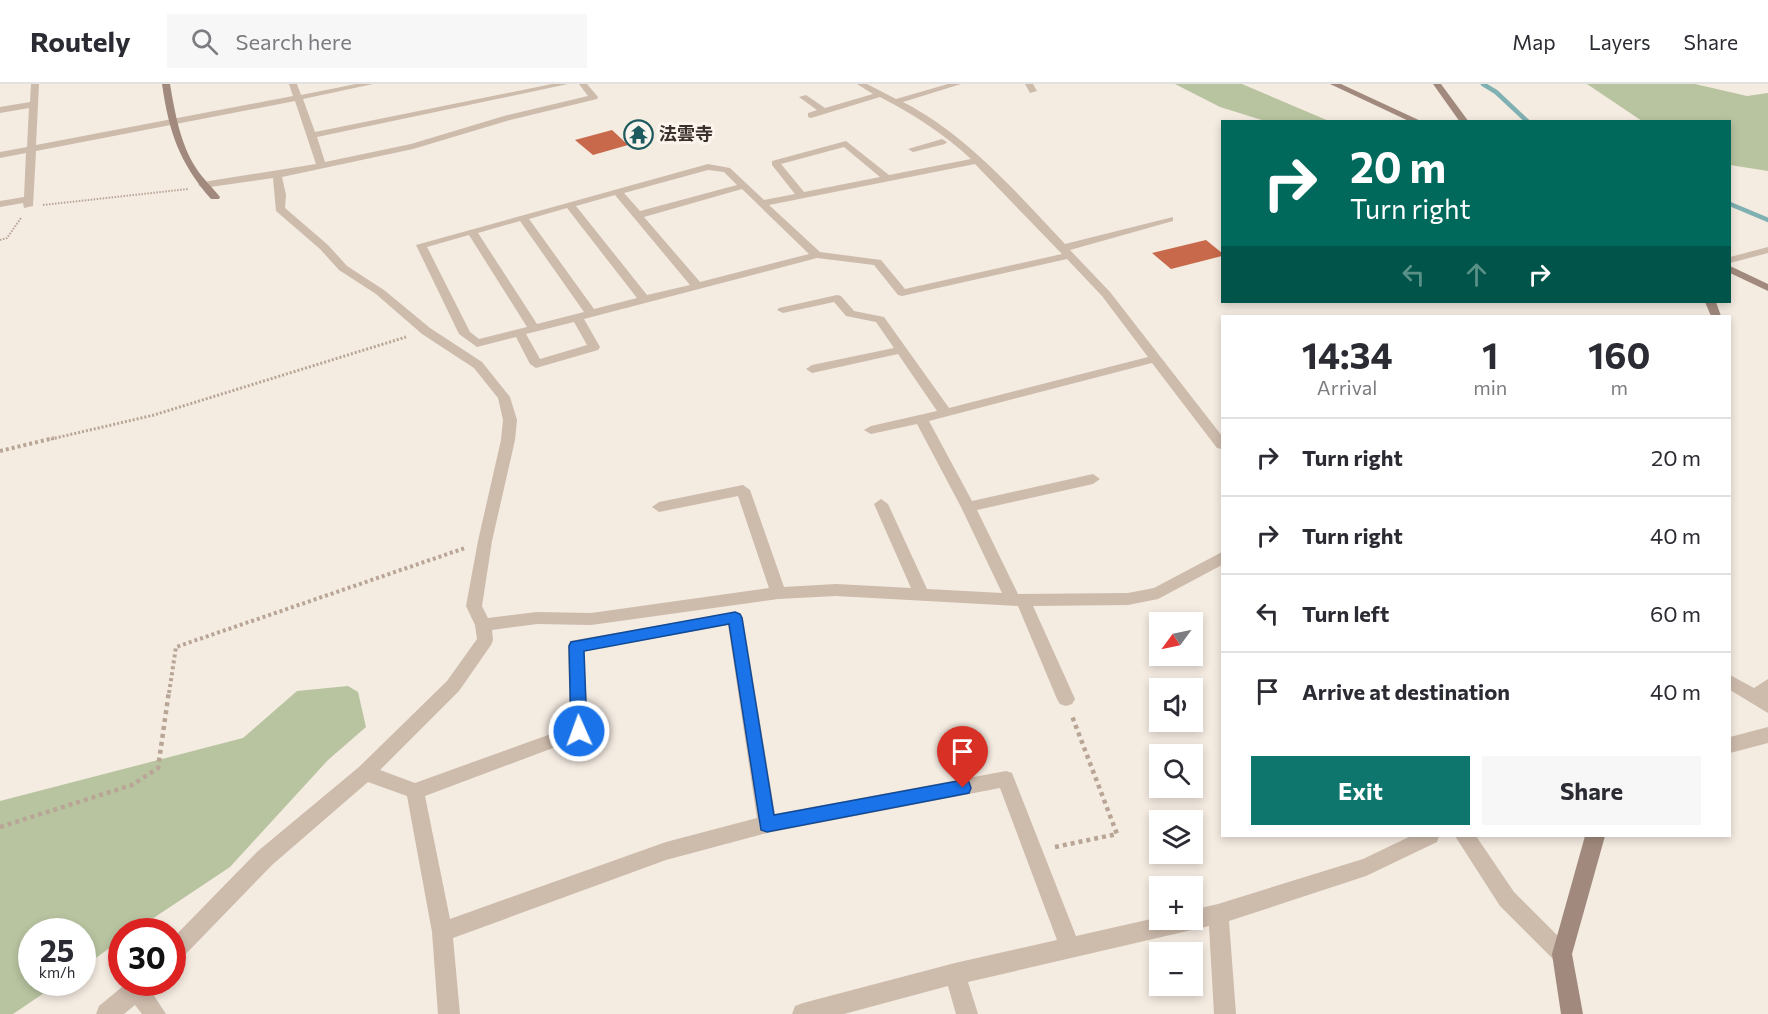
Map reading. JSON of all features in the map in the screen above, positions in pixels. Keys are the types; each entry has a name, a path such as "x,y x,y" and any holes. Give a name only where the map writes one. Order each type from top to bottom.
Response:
{"street":[{"path":"0,204 28,202 36,84"},
{"path":"166,84 172,121 181,153 203,185 215,196"},
{"path":"293,84 321,166"},
{"path":"0,155 369,84"},
{"path":"312,135 564,84"},
{"path":"203,185 276,176 414,146 497,120 594,97 583,84"},
{"path":"861,84 921,115 958,142 973,162"},
{"path":"894,102 957,84"},
{"path":"1334,84 1415,120"},
{"path":"1437,84 1464,120"},
{"path":"811,114 881,94"},
{"path":"803,97 824,111"},
{"path":"0,110 35,104"},
{"path":"925,129 973,162 1011,193 1067,251 1106,294 1221,444"},
{"path":"913,149 942,142"},
{"path":"802,196 775,163 846,144 888,179"},
{"path":"762,203 973,162"},
{"path":"817,255 726,170 708,167 421,245 465,334 477,343 817,255 877,262 902,292 1067,251 1169,219"},
{"path":"186,940 265,858 365,773 453,686 485,640 483,625 474,606 485,540 508,440 510,420 504,397 478,365 426,331 380,292 344,268 324,247 280,209 281,195 276,176"},
{"path":"638,216 743,186"},
{"path":"617,191 698,286"},
{"path":"569,204 645,300"},
{"path":"522,217 591,314"},
{"path":"472,231 534,329"},
{"path":"1731,260 1768,250"},
{"path":"1731,270 1768,288"},
{"path":"783,310 837,298 850,314 880,319 945,412"},
{"path":"519,333 536,364 594,347 577,317"},
{"path":"812,369 901,350"},
{"path":"871,430 1157,358"},
{"path":"921,419 1018,600 1066,699"},
{"path":"968,507 1093,479"},
{"path":"659,507 743,490 778,593"},
{"path":"881,504 922,596"},
{"path":"483,625 537,618 591,619 778,593 836,590 1018,600 1128,599 1158,593 1221,559"},
{"path":"365,773 415,792 579,731 576,646 735,618 767,824"},
{"path":"1731,682 1764,697"},
{"path":"1731,745 1768,735"},
{"path":"442,932 666,851 767,824 1006,779 1070,948"},
{"path":"415,792 442,932 449,1014"},
{"path":"803,1014 833,1009 956,974 1218,914 1366,867 1429,837"},
{"path":"1466,837 1507,899 1562,954"},
{"path":"1572,1014 1562,954 1595,837"},
{"path":"1218,914 1225,1014"},
{"path":"956,974 967,1014"},
{"path":"106,1014 128,996"},
{"path":"146,996 155,1014"}],"path":[{"path":"0,240 7,238 15,229 28,202 183,190 203,185"},
{"path":"0,451 154,416 426,331"},
{"path":"0,827 132,785 158,768 176,647 485,540"},
{"path":"1034,852 1117,834 1066,699"}],"green space":[{"path":"1175,84 1242,84 1327,120 1262,120 1220,107"},
{"path":"1587,84 1695,84 1747,96 1768,93 1768,171 1731,165 1731,120 1641,120"},
{"path":"348,686 358,692 366,727 328,760 230,867 154,918 108,918 108,949 96,958 96,918 18,918 18,996 40,996 13,1014 0,1014 0,801 243,738 297,691"}],"building":[{"path":"612,130 628,145 593,155 575,140"},
{"path":"1206,240 1221,252 1221,256 1171,269 1152,253"}],"waterway":[{"path":"1483,84 1496,92 1526,120"},
{"path":"1731,204 1768,220"}],"place":[{"name":"法雲寺","path":"638,134"}],"route":[{"path":"579,731 576,646 735,618 767,824 963,788"}]}
